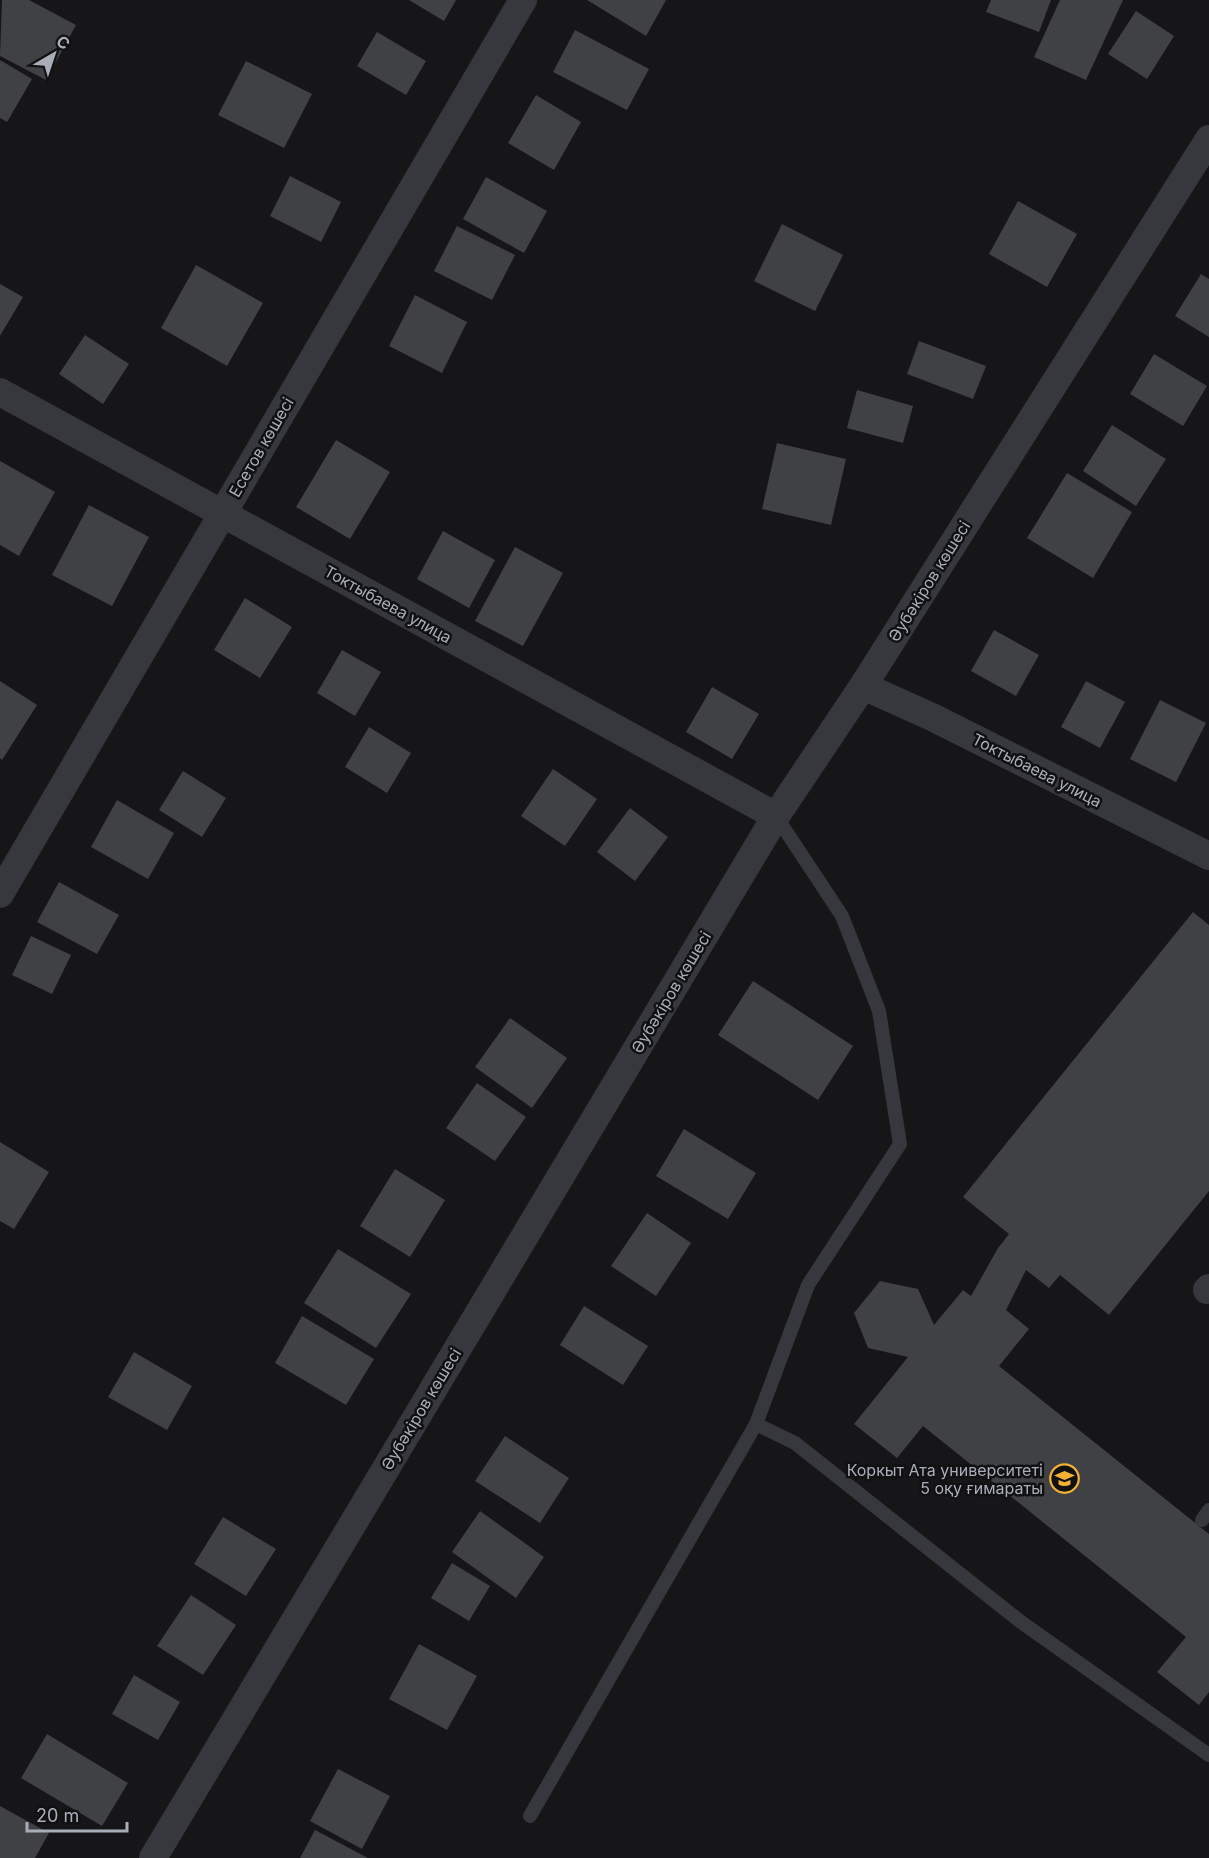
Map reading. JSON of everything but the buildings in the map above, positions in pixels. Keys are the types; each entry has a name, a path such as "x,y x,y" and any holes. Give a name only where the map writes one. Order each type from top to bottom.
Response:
{"street":[{"name":"Есетов көшесі","path":"0,894 523,0"},
{"name":"Әубәкіров көшесі","path":"153,1858 776,816 863,686 1209,139"},
{"name":"Токтыбаева улица","path":"0,392 776,816"},
{"name":"Токтыбаева улица","path":"863,686 932,717 1209,856"}],"lane":[{"path":"530,1816 756,1424 808,1285 900,1144 879,1011 842,916 776,816"},
{"path":"756,1424 795,1443 1021,1622 1209,1755"}],"place":[{"name":"Коркыт Ата университеті 5 оқу ғимараты","path":"1064,1479"}]}
